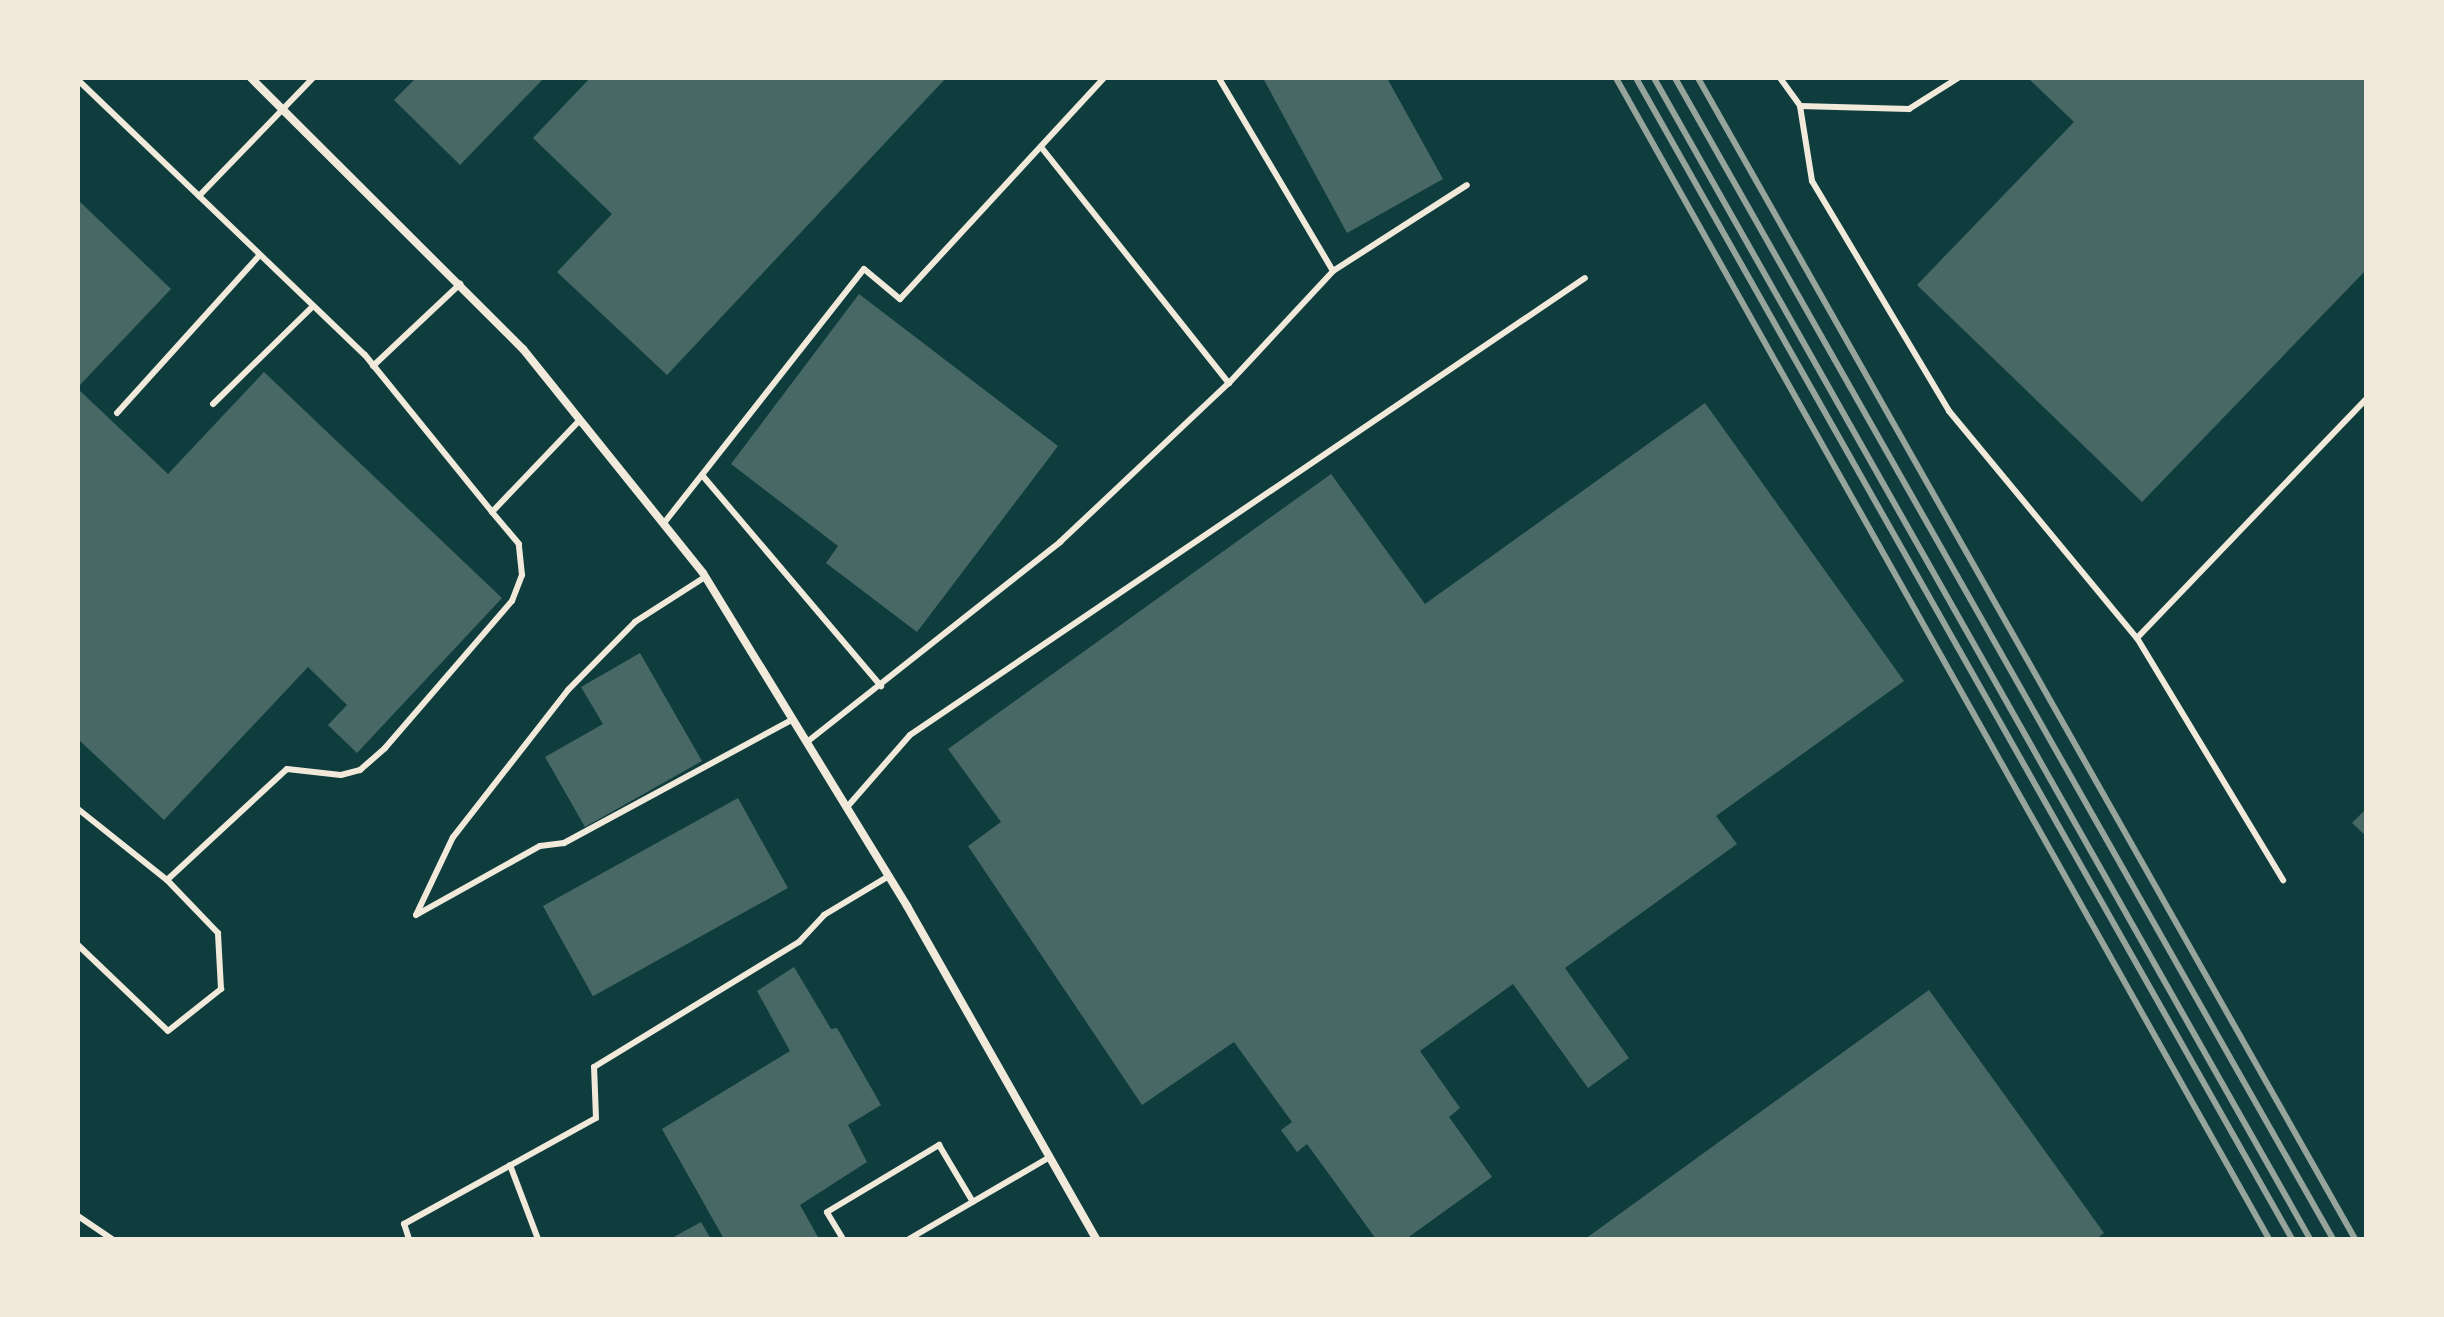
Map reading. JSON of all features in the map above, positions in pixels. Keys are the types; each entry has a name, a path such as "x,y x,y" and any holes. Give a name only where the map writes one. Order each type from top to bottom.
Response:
{"street":[{"path":"251,78 460,284 580,420 705,577 848,806 1096,1239"}],"lane":[{"path":"199,196 313,78"},
{"path":"664,523 864,269 900,299 1104,78"},
{"path":"1219,78 1333,271"},
{"path":"1780,78 1800,106 1812,181 1949,411 2137,638 2283,880"},
{"path":"1800,106 1909,109 1958,78"},
{"path":"78,80 373,366 519,544 522,575 512,601 385,748 360,770 341,775 287,769 167,880"},
{"path":"1041,147 1229,383"},
{"path":"807,742 1060,542 1229,383 1333,271 1467,185"},
{"path":"117,413 260,255"},
{"path":"848,806 910,735 1585,278"},
{"path":"373,366 460,284"},
{"path":"213,404 313,306"},
{"path":"2137,638 2366,399"},
{"path":"492,512 580,420"},
{"path":"702,475 881,686"},
{"path":"705,577 635,622 568,690 453,837 416,915 540,846 564,843 793,719"},
{"path":"78,809 167,880 218,933 221,989 168,1031 78,945"},
{"path":"409,1239 404,1224 596,1118 594,1067 799,942 824,915 889,876"},
{"path":"843,1239 827,1212 939,1145 973,1202"},
{"path":"909,1239 1050,1157"},
{"path":"510,1165 538,1239"},
{"path":"78,1216 112,1239"}],"building":[{"path":"416,78 544,78 460,165 394,100"},
{"path":"590,78 946,78 667,375 557,272 612,214 533,138"},
{"path":"1263,78 1387,78 1443,179 1347,233"},
{"path":"2028,78 2366,78 2366,270 2142,502 1917,285 2074,122"},
{"path":"78,200 171,289 78,387"},
{"path":"859,294 1058,446 917,632 826,563 838,546 731,464"},
{"path":"264,372 502,598 357,753 328,725 347,705 308,667 164,820 78,739 78,389 168,474"},
{"path":"1705,403 1904,681 1716,816 1737,844 1565,968 1629,1058 1588,1088 1513,984 1420,1051 1460,1108 1449,1117 1492,1177 1406,1239 1376,1239 1307,1144 1297,1152 1281,1130 1292,1122 1234,1042 1142,1105 968,846 1001,822 948,749 1331,474 1425,604"},
{"path":"640,653 702,761 585,827 545,757 603,724 581,687"},
{"path":"738,798 788,888 593,996 543,906"},
{"path":"2366,809 2366,836 2352,823"},
{"path":"794,967 831,1029 837,1028 881,1105 848,1125 867,1162 800,1205 819,1239 724,1239 662,1129 790,1051 757,991"},
{"path":"1929,990 2104,1233 2096,1239 1585,1239"},
{"path":"701,1222 711,1239 670,1239"}],"railway":[{"path":"1616,78 2269,1239"},
{"path":"1636,78 2292,1239"},
{"path":"1654,78 2310,1239"},
{"path":"1675,78 2333,1239"},
{"path":"1698,78 2355,1239"}]}
